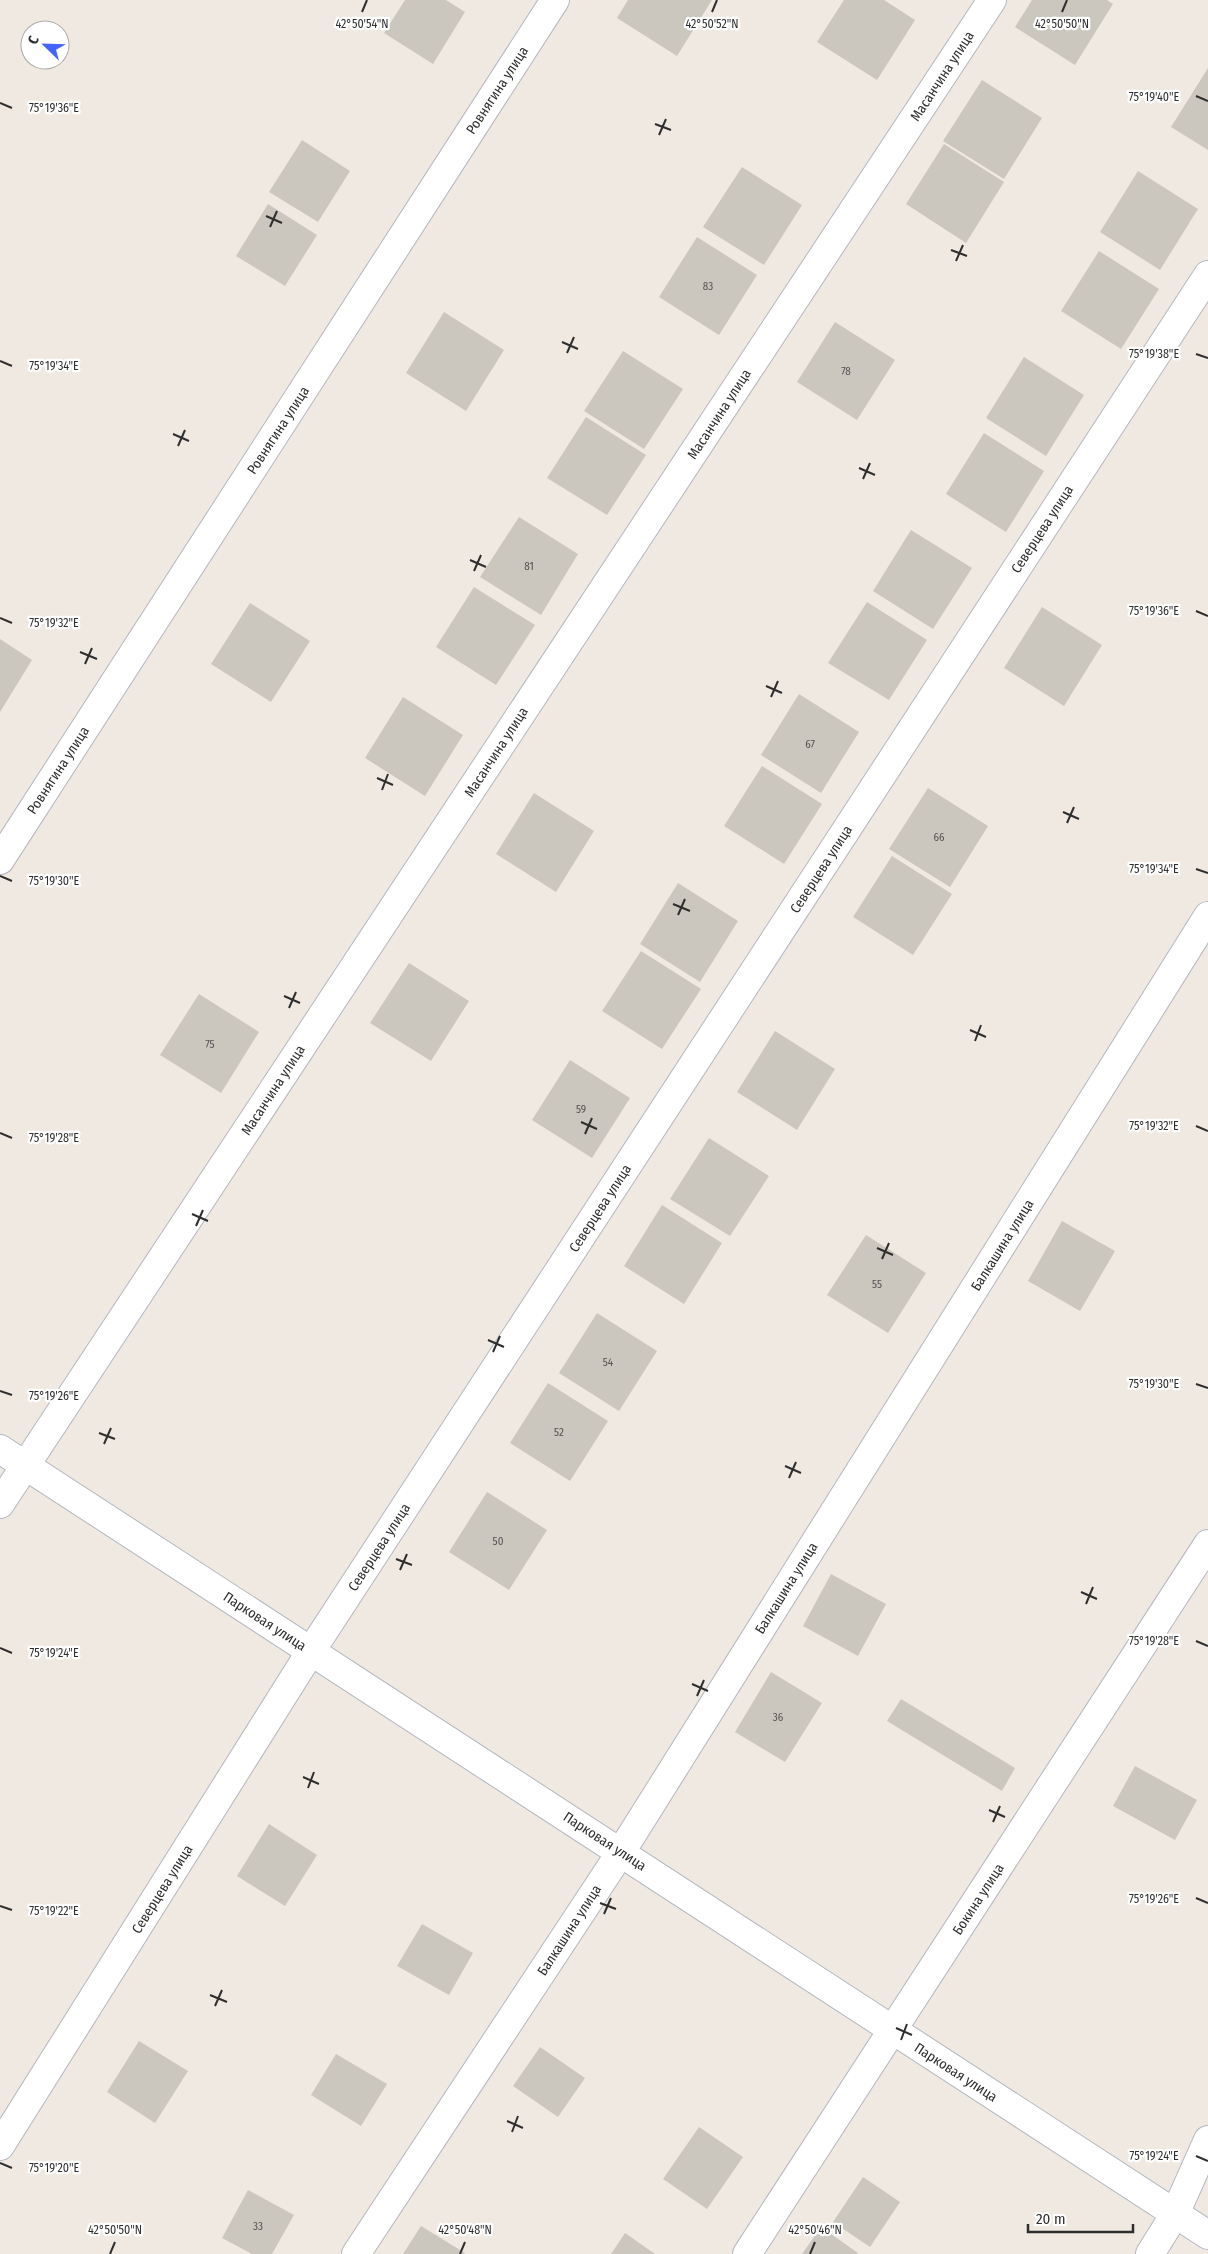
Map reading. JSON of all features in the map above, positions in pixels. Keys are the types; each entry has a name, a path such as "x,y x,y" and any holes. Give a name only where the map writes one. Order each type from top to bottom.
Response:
{"street":[{"name":"Ровнягина улица","path":"0,860 555,0"},
{"name":"Масанчина улица","path":"0,1504 992,0"},
{"name":"Северцева улица","path":"0,2146 311,1651 1208,275"},
{"name":"Балкашина улица","path":"356,2254 621,1852 1208,916"},
{"name":"Парковая улица","path":"0,1449 1208,2235"},
{"name":"Бокина улица","path":"747,2254 1208,1544"},
{"path":"1150,2254 1175,2214 1208,2140"}],"building":[{"path":"405,0 446,0 465,12 433,64 384,33"},
{"path":"628,0 712,0 677,56 617,18"},
{"path":"844,0 884,0 915,20 877,80 817,42"},
{"path":"1032,0 1107,0 1113,4 1075,65 1015,27"},
{"path":"1208,68 1208,150 1171,127"},
{"path":"982,80 1042,118 1004,179 943,141"},
{"path":"302,140 350,171 318,222 269,192"},
{"path":"944,144 1004,182 966,243 906,204"},
{"path":"742,167 802,205 764,265 703,227"},
{"path":"1138,171 1198,209 1160,270 1100,232"},
{"path":"268,204 317,235 285,286 236,256"},
{"path":"697,237 757,275 719,335 659,297"},
{"path":"1099,251 1159,289 1121,349 1061,311"},
{"path":"444,312 504,350 466,411 406,373"},
{"path":"835,322 895,360 857,420 797,382"},
{"path":"623,351 683,389 644,449 584,411"},
{"path":"1024,357 1084,395 1046,456 986,418"},
{"path":"586,417 646,455 607,515 547,478"},
{"path":"984,433 1044,471 1006,532 946,494"},
{"path":"519,517 578,554 541,615 480,577"},
{"path":"911,530 972,568 933,629 873,591"},
{"path":"474,587 535,625 496,685 436,647"},
{"path":"867,602 927,640 889,700 828,663"},
{"path":"250,603 310,641 271,702 211,664"},
{"path":"1042,607 1102,645 1064,706 1004,668"},
{"path":"0,639 32,660 0,712"},
{"path":"799,694 859,732 821,793 761,755"},
{"path":"403,697 463,735 425,796 365,758"},
{"path":"762,766 822,804 784,864 724,826"},
{"path":"928,788 988,826 950,887 889,849"},
{"path":"534,793 594,831 556,892 496,854"},
{"path":"892,856 952,894 913,955 853,917"},
{"path":"678,883 738,921 700,982 640,944"},
{"path":"641,951 701,989 662,1049 602,1011"},
{"path":"409,963 469,1001 431,1061 370,1023"},
{"path":"199,994 259,1032 221,1093 160,1055"},
{"path":"775,1031 835,1069 797,1130 737,1092"},
{"path":"570,1060 630,1098 592,1158 532,1120"},
{"path":"709,1138 769,1176 730,1236 670,1199"},
{"path":"662,1205 722,1243 684,1304 624,1266"},
{"path":"1062,1221 1115,1251 1080,1311 1028,1281"},
{"path":"866,1235 926,1273 888,1333 827,1295"},
{"path":"597,1313 657,1351 619,1411 559,1373"},
{"path":"548,1383 608,1421 570,1481 510,1443"},
{"path":"487,1492 547,1530 509,1590 449,1552"},
{"path":"831,1574 886,1604 858,1656 803,1626"},
{"path":"771,1672 822,1703 785,1762 735,1732"},
{"path":"901,1699 1015,1768 1002,1791 887,1721"},
{"path":"1135,1766 1197,1800 1175,1840 1113,1806"},
{"path":"269,1824 317,1855 285,1906 237,1876"},
{"path":"422,1924 473,1953 449,1995 397,1966"},
{"path":"139,2041 188,2071 155,2123 107,2092"},
{"path":"540,2047 585,2078 558,2117 513,2086"},
{"path":"336,2054 387,2084 361,2126 311,2095"},
{"path":"699,2127 743,2157 707,2209 663,2179"},
{"path":"863,2177 900,2202 870,2247 833,2222"},
{"path":"248,2190 294,2215 272,2254 252,2254 222,2238"},
{"path":"421,2226 465,2253 403,2254"},
{"path":"821,2227 858,2253 802,2254"},
{"path":"625,2233 655,2254 611,2254"}]}
